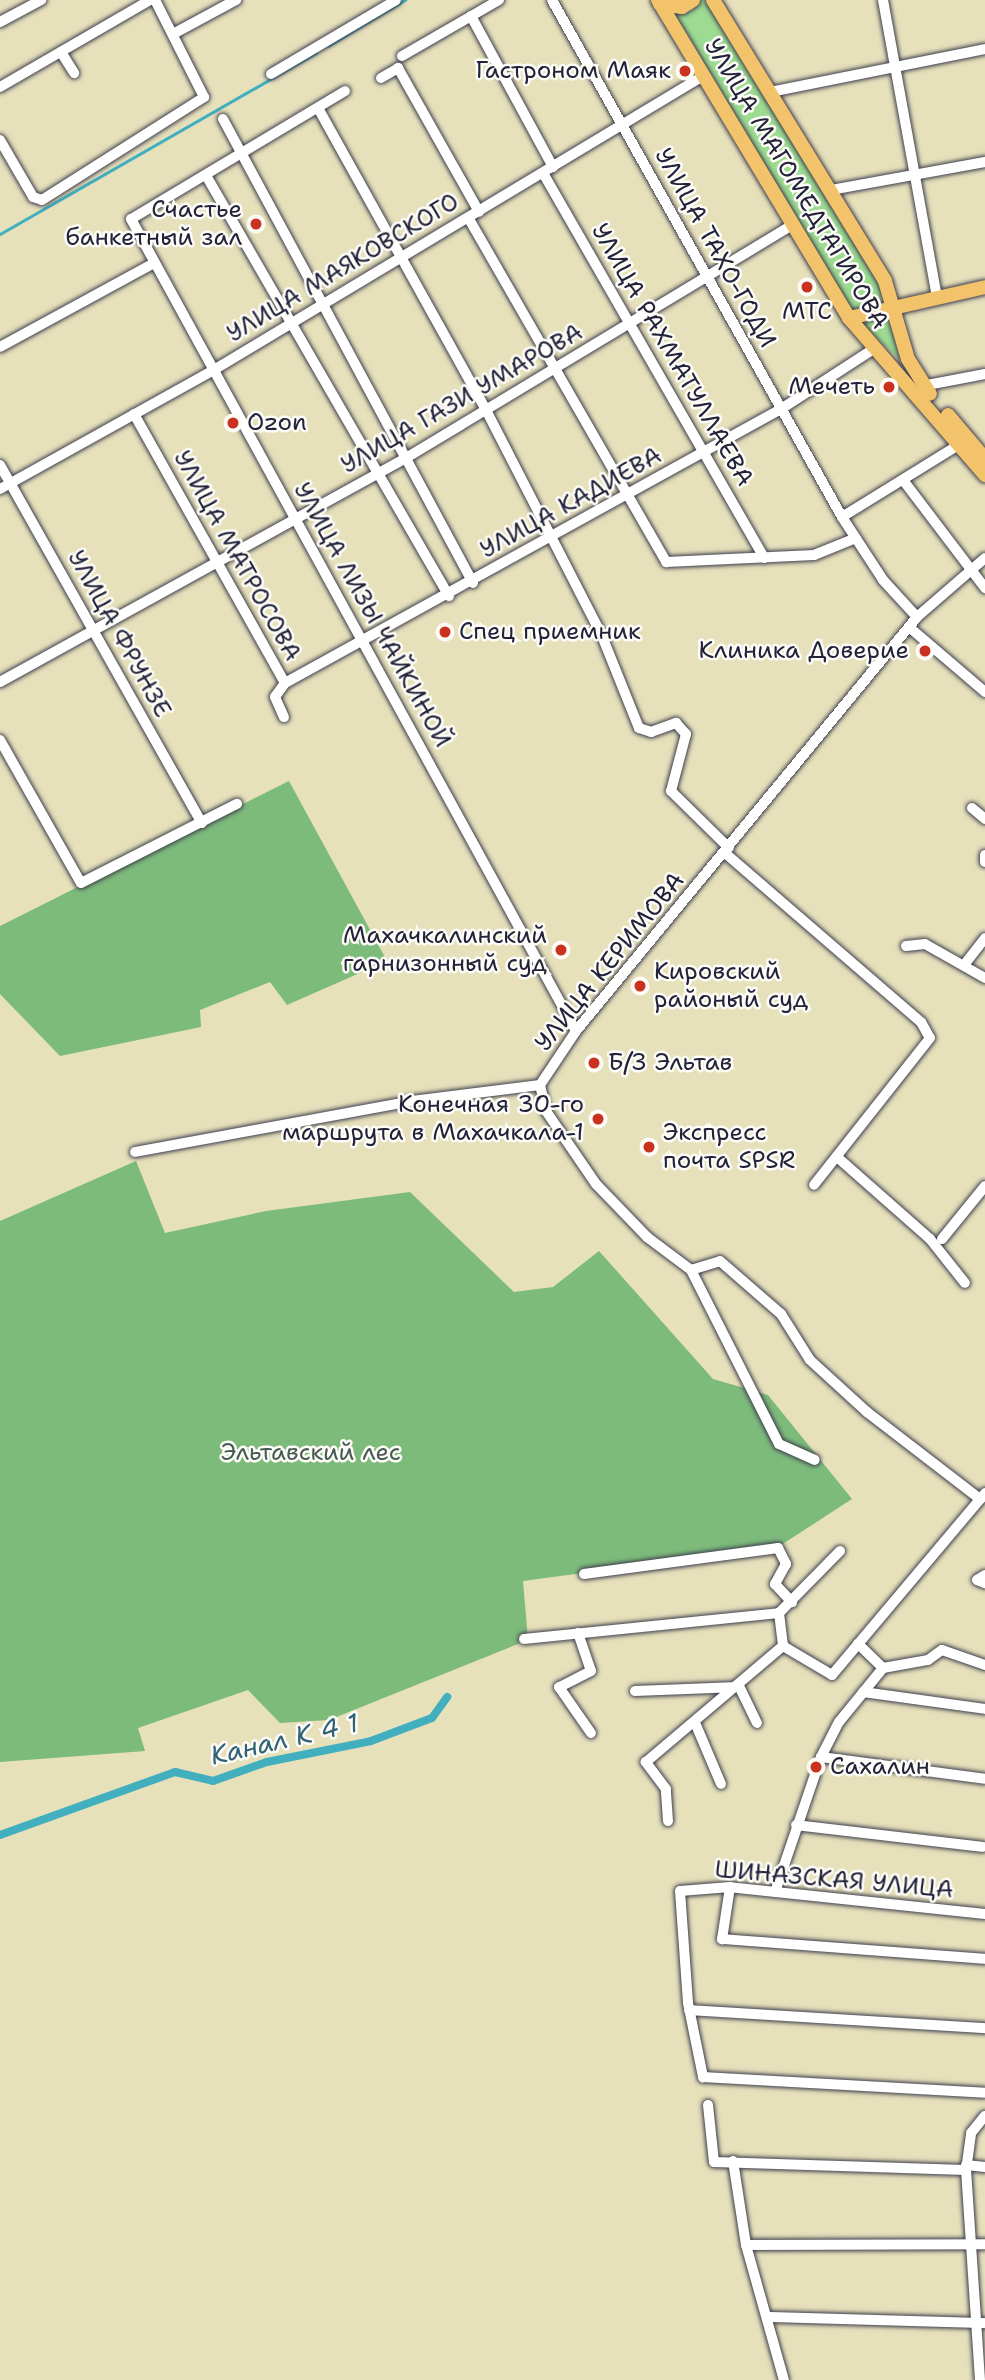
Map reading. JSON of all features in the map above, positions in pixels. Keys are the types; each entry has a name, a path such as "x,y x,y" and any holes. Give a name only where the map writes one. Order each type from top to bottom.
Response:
{"main road":[{"path":"659,2 682,7 693,0"},
{"name":"УЛИЦА МАГОМЕДТАГИРОВА","path":"713,0 831,190 892,302 922,386 965,441 985,475"},
{"name":"УЛИЦА МАГОМЕДТАГИРОВА","path":"659,2 849,318 872,350 895,366 985,460"},
{"path":"849,318 892,302 985,285"}],"street":[{"path":"0,22 41,0"},
{"path":"0,87 153,0 204,97 42,200 33,197 5,158 0,140"},
{"path":"173,34 236,0"},
{"path":"271,74 396,0"},
{"path":"402,55 499,0"},
{"name":"УЛИЦА ТАХО-ГОДИ","path":"552,0 706,279 842,517 913,622 985,692"},
{"path":"883,0 917,174 936,294"},
{"name":"УЛИЦА РАХМАТУЛЛАЕВА","path":"471,16 548,170 764,558"},
{"path":"770,92 985,49"},
{"path":"61,51 74,73"},
{"path":"381,78 398,68 479,212"},
{"name":"УЛИЦА МАЯКОВСКОГО","path":"5,486 217,368 704,76"},
{"path":"345,91 207,177 292,323 375,474 449,596"},
{"path":"318,108 485,408 602,636 639,729 651,732 676,723 686,734 670,791 727,850 928,1030 928,1045 814,1185"},
{"path":"223,119 325,303 473,583"},
{"path":"831,190 985,162"},
{"name":"УЛИЦА ЛИЗЫ ЧАЙКИНОЙ","path":"207,177 131,219 217,368 296,521 365,640 576,1031"},
{"path":"469,219 626,496 673,566 814,555 856,538"},
{"name":"УЛИЦА ГАЗИ УМАРОВА","path":"0,682 217,566 406,458 485,408 632,325 792,225"},
{"path":"0,347 154,263"},
{"name":"УЛИЦА КАДИЕВА","path":"285,683 473,583 781,408 872,350"},
{"path":"922,386 985,374"},
{"name":"УЛИЦА МАТРОСОВА","path":"134,414 285,683 275,697 284,717"},
{"path":"842,517 965,441"},
{"name":"УЛИЦА ФРУНЗЕ","path":"0,465 5,486 94,633 202,822"},
{"path":"903,480 969,572 985,588"},
{"name":"УЛИЦА КЕРИМОВА","path":"135,1152 412,1101 540,1085 576,1031 913,622 985,558"},
{"path":"0,740 81,883 237,804"},
{"path":"972,808 985,819"},
{"path":"985,855 985,862"},
{"path":"964,965 985,938"},
{"path":"906,946 925,944 985,978"},
{"path":"540,1085 546,1111 596,1184 647,1237 691,1270 779,1444 815,1460"},
{"path":"837,1157 930,1239 965,1283"},
{"path":"942,1239 985,1186"},
{"path":"691,1270 720,1261 781,1314 810,1360 857,1403 983,1496 832,1675 783,1646"},
{"path":"584,1573 778,1548 786,1564 775,1584 792,1602"},
{"path":"524,1639 779,1613 840,1551"},
{"path":"985,1574 977,1580 985,1583"},
{"path":"779,1613 783,1646"},
{"path":"578,1633 591,1671 559,1687 592,1734"},
{"path":"858,1644 883,1668"},
{"path":"668,1821 666,1789 646,1762 696,1725 783,1646"},
{"path":"775,1892 821,1757 863,1692 883,1668 928,1660 942,1650 985,1665"},
{"path":"635,1690 739,1686"},
{"path":"739,1686 757,1723"},
{"path":"863,1692 985,1709"},
{"path":"696,1725 721,1784"},
{"path":"821,1757 985,1779"},
{"path":"796,1825 983,1847"},
{"path":"730,1887 722,1939 985,1959"},
{"name":"ШИНАЗСКАЯ УЛИЦА","path":"689,2010 680,1891 730,1887 985,1914"},
{"path":"985,2028 689,2010 703,2077 985,2093"},
{"path":"708,2105 714,2162 985,2167"},
{"path":"979,2380 980,2323 966,2168 971,2133 985,2116"},
{"path":"733,2161 746,2245 784,2380"},
{"path":"746,2245 985,2244"},
{"path":"767,2317 980,2323"}],"green space":[{"path":"701,0 707,0 883,291 881,301 861,313 852,310 672,13 692,11"},
{"path":"887,312 900,360 861,323"},
{"path":"289,781 387,961 287,1005 270,982 200,1010 201,1027 60,1056 0,994 0,926"},
{"name":"Эльтавский лес","path":"136,1161 165,1233 266,1211 410,1192 514,1292 553,1287 599,1251 713,1379 768,1395 852,1499 778,1547 523,1581 528,1640 329,1720 280,1723 248,1690 138,1728 145,1751 0,1762 0,1221"}],"waterway":[{"path":"328,46 405,0"},
{"path":"0,234 316,53"},
{"name":"Канал К 4 1","path":"0,1835 175,1772 213,1781 267,1762 371,1741 432,1718 447,1697"}],"place":[{"name":"Гастроном Маяк","path":"685,71"},
{"name":"Счастье банкетный зал","path":"256,224"},
{"name":"МТС","path":"807,287"},
{"name":"Мечеть","path":"889,387"},
{"name":"Ozon","path":"233,423"},
{"name":"Спец приемник","path":"445,632"},
{"name":"Клиника Доверие","path":"925,651"},
{"name":"Махачкалинский гарнизонный суд","path":"561,950"},
{"name":"Кировский районый суд","path":"640,986"},
{"name":"Б/З Эльтав","path":"594,1063"},
{"name":"Конечная 30-го маршрута в Махачкала-1","path":"598,1119"},
{"name":"Экспресс почта SPSR","path":"649,1147"},
{"name":"Сахалин","path":"816,1767"}]}
